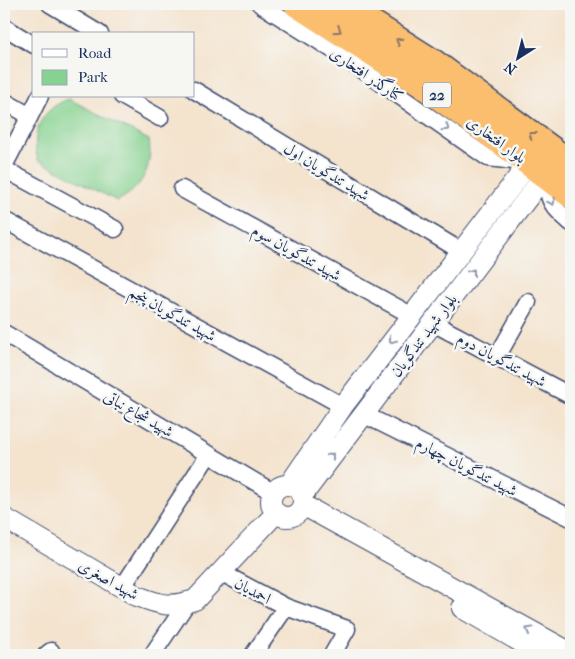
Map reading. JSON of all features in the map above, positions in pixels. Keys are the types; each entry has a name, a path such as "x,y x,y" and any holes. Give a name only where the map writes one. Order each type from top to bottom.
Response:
{"highway":[{"name":"بلوار افتخاری","path":"297,4 420,83 571,195"},
{"name":"بلوار افتخاری","path":"341,4 434,63 571,164"}],"street":[{"path":"50,4 97,32"},
{"name":"کنارگذر افتخاری","path":"260,4 344,57 488,158 537,169"},
{"path":"4,27 32,44"},
{"name":"شهید تندگویان اول","path":"195,91 461,251"},
{"path":"39,98 4,168 115,229"},
{"path":"125,98 160,118"},
{"path":"4,101 30,116"},
{"path":"537,169 554,208 571,223"},
{"name":"بلوار شهید تندگویان","path":"293,498 343,406 411,315 500,202 537,169"},
{"name":"بلوار شهید تندگویان","path":"308,472 363,414 516,214 537,169"},
{"name":"شهید تندگویان سوم","path":"182,189 411,315"},
{"path":"500,202 516,214"},
{"name":"شهید تندگویان پنجم","path":"4,220 343,406"},
{"path":"497,357 528,302"},
{"name":"شهید تندگویان دوم","path":"433,323 571,396"},
{"name":"شهید شجاع نباتی","path":"4,333 209,454 293,498"},
{"name":"شهید تندگویان چهارم","path":"363,414 571,518"},
{"path":"122,588 209,454"},
{"path":"293,498 543,655"},
{"path":"152,655 187,603 195,600 222,574 276,513 272,507 271,500 293,498 571,653"},
{"name":"شهید اصغری","path":"4,518 137,596 158,603 176,606 187,603"},
{"name":"احمدیان","path":"222,574 286,608 253,655"},
{"path":"286,608 347,629 332,655"}],"green space":[{"path":"69,99 149,140 149,159 144,176 133,190 117,201 38,160 36,140 40,122 52,108"}]}
